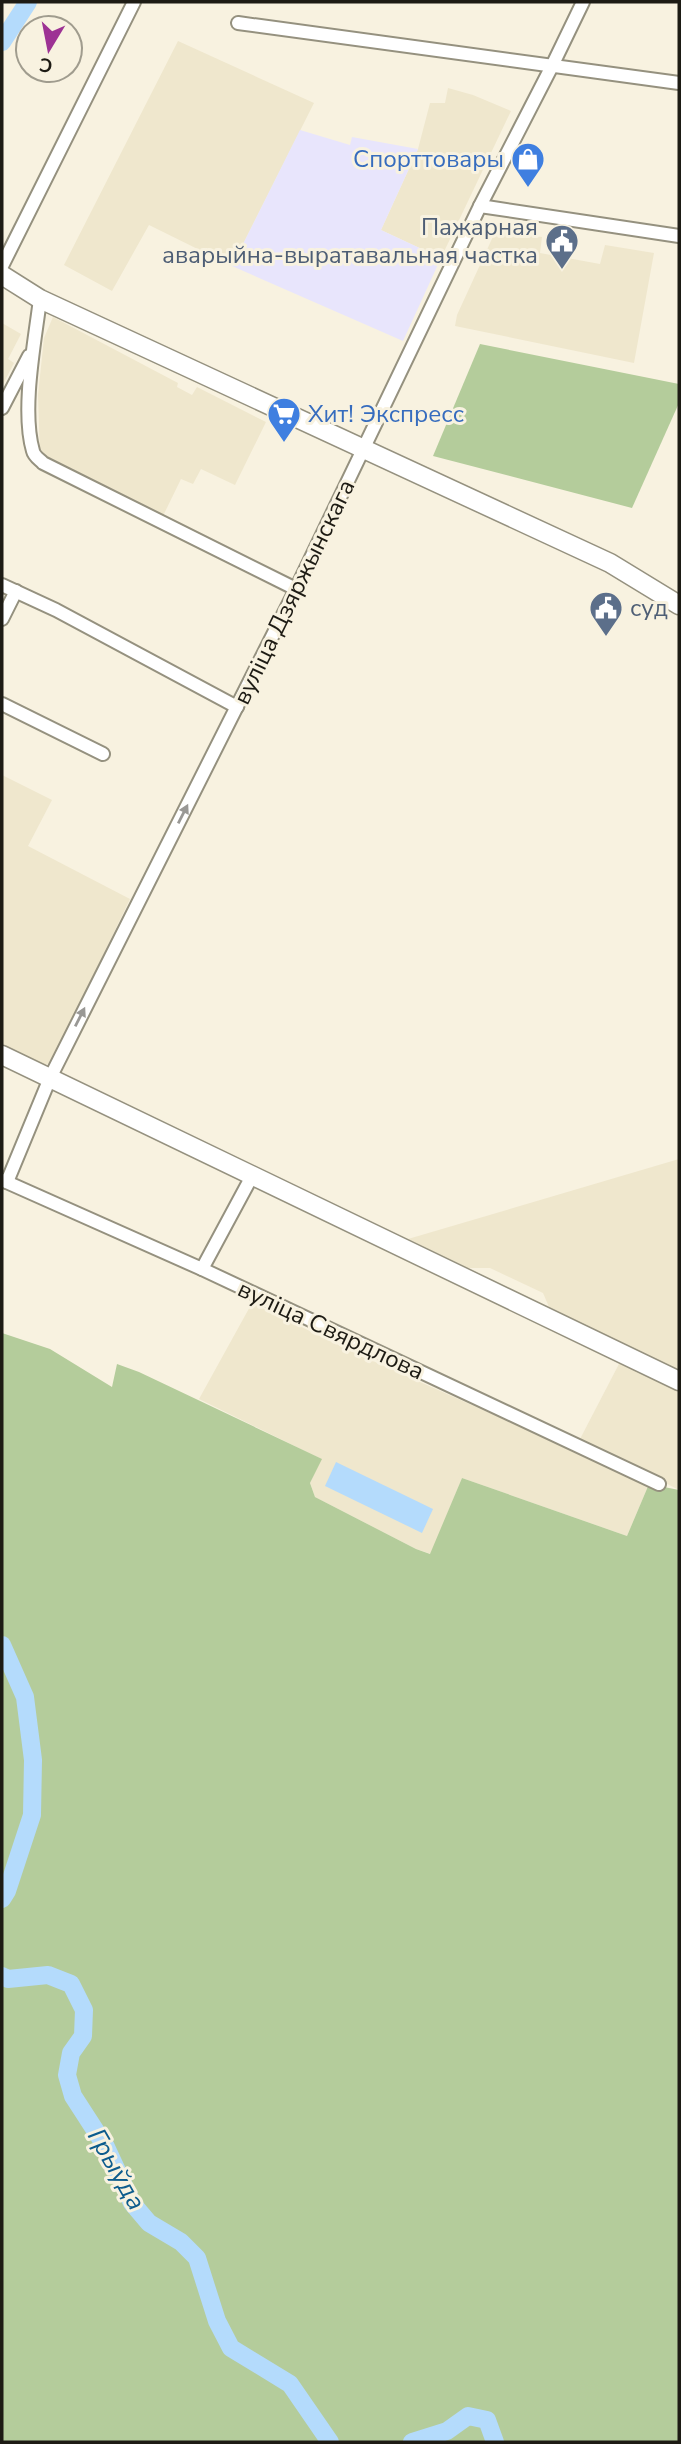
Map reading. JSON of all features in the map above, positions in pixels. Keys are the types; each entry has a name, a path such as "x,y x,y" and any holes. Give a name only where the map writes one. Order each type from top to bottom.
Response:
{"street":[{"path":"2,266 134,2"},
{"name":"вуліца Дзяржынскага","path":"5,1181 50,1078 366,448 480,206 583,2"},
{"path":"238,23 679,83"},
{"path":"480,206 679,236"},
{"path":"2,275 40,299 610,563 679,605"},
{"path":"40,299 29,387 33,454 43,463 296,589"},
{"path":"2,408 34,347"},
{"path":"2,585 56,610 237,707"},
{"path":"2,619 16,591"},
{"path":"2,704 103,754"},
{"path":"2,1055 679,1381"},
{"path":"202,1269 252,1176"},
{"name":"вуліца Свярдлова","path":"5,1181 202,1269 659,1484"}],"shaded area":[{"path":"178,41 314,103 232,266 149,225 112,291 64,265"},
{"path":"448,88 511,111 441,258 381,230 418,149 430,103 445,103"},
{"path":"300,130 350,145 352,137 418,149 381,230 441,258 403,341 232,266"},
{"path":"496,230 542,237 540,253 600,264 605,245 654,253 634,363 455,326 457,315"},
{"path":"53,317 178,383 177,387 192,395 197,387 266,422 235,485 201,469 193,484 181,479 163,516 40,455 38,395 44,338"},
{"path":"2,323 21,334 8,359 14,363 2,386"},
{"path":"2,775 52,800 28,846 130,899 51,1063 40,1066 2,1047"},
{"path":"679,1159 679,1376 669,1368 549,1307 543,1293 490,1268 467,1268 408,1239"},
{"path":"252,1303 355,1353 649,1484 627,1536 462,1478 431,1554 416,1549 315,1497 310,1483 321,1459 199,1399"},
{"path":"620,1362 679,1392 679,1490 580,1439"}],"green space":[{"path":"480,344 679,384 679,403 632,508 433,456"},
{"path":"2,1333 50,1349 112,1387 117,1364 139,1372 322,1459 310,1483 315,1497 430,1554 462,1478 627,1536 649,1484 679,1490 679,2442 2,2442"}],"water":[{"path":"336,1462 433,1509 422,1533 325,1486"}],"waterway":[{"path":"2,42 28,2"},
{"name":"Грыўда","path":"2,1645 25,1697 33,1760 32,1815 2,1899"},
{"name":"Грыўда","path":"2,1976 8,1979 48,1975 71,1984 84,2010 83,2036 71,2053 67,2075 73,2096 106,2147 132,2203 149,2223 181,2242 197,2258 217,2321 231,2348 290,2384 330,2442"},
{"name":"Грыўда","path":"412,2442 447,2431 468,2416 487,2420 495,2442"}],"place":[{"name":"Спорттовары","path":"528,189"},
{"name":"Пажарная аварыйна-выратавальная частка","path":"562,271"},
{"name":"Хит! Экспресс","path":"284,444"},
{"name":"суд","path":"606,638"}]}
